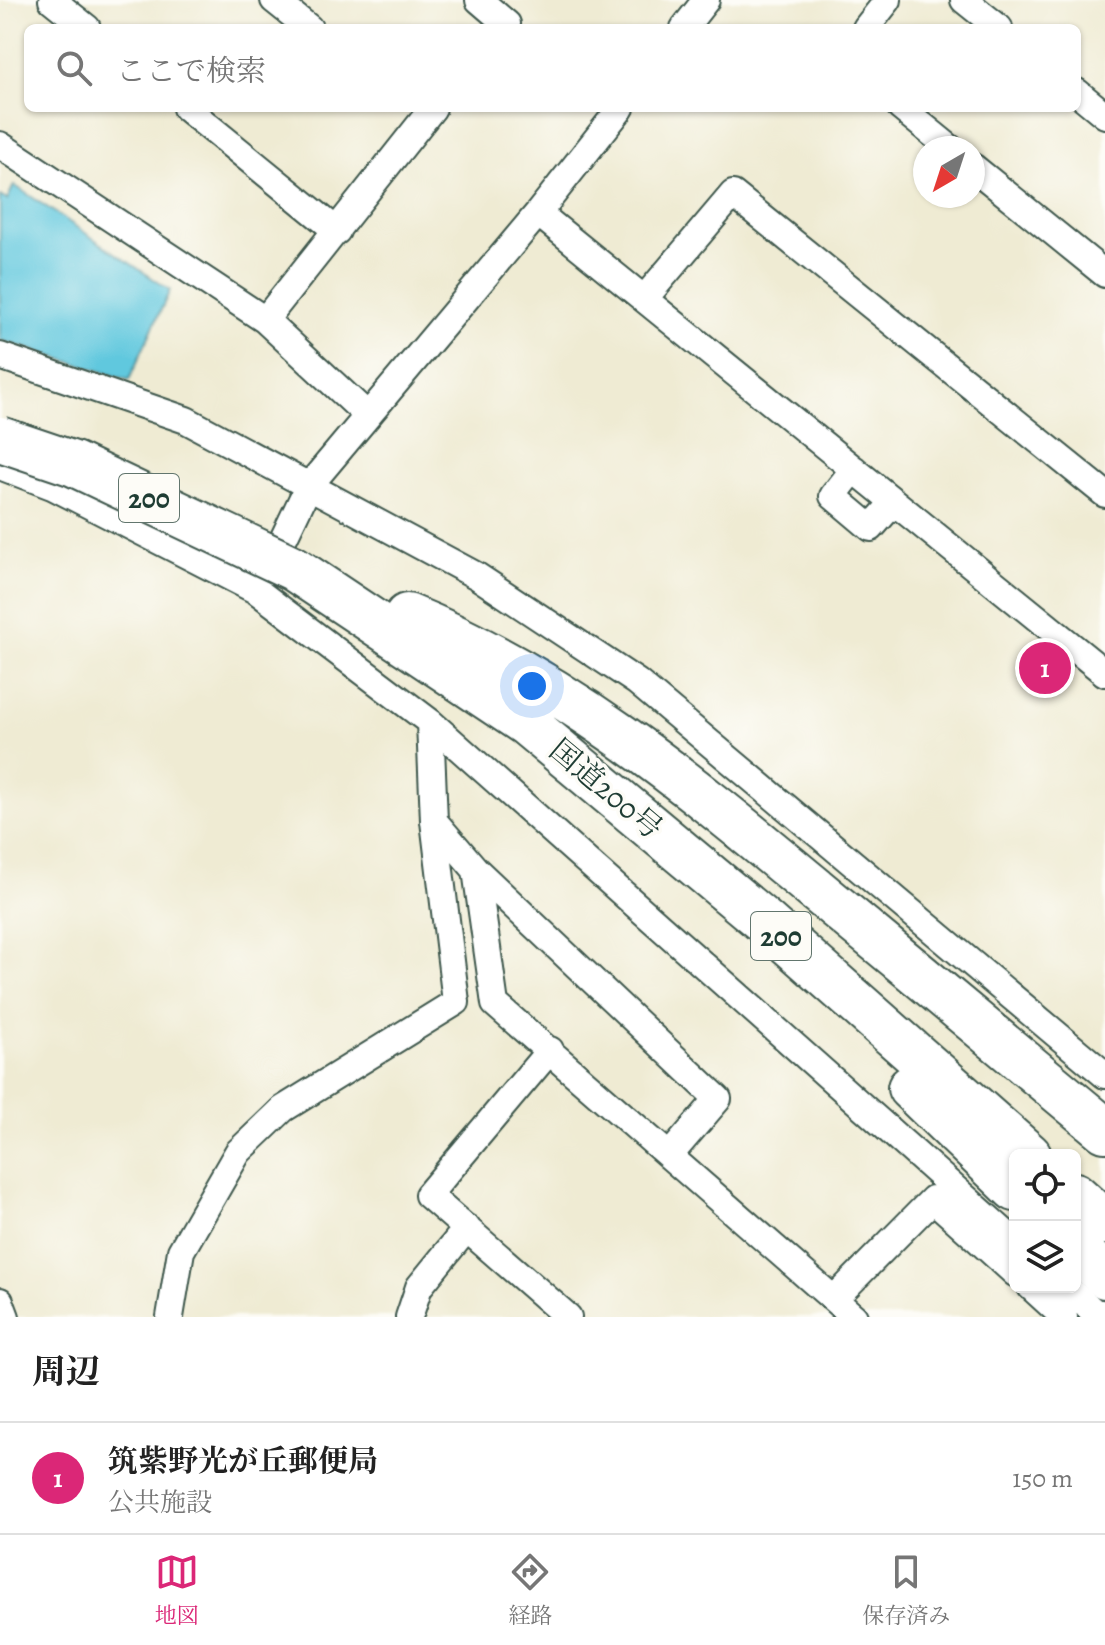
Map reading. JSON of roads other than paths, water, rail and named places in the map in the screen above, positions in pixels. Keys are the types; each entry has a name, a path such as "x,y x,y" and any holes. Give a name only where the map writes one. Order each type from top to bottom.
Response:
{"highway":[{"name":"国道200号","path":"0,439 74,464 275,579 340,597 527,724 766,923 1022,1149"},
{"path":"340,597 409,617 511,665 601,719 683,779 1105,1130"},
{"path":"527,724 611,813 870,1049 1009,1183"},
{"path":"1081,1200 1105,1222"},
{"path":"1081,1253 1105,1276"}],"street":[{"path":"52,0 82,24"},
{"path":"274,0 304,24"},
{"path":"479,0 507,24"},
{"path":"687,24 706,0"},
{"path":"869,24 888,0"},
{"path":"964,0 994,24"},
{"path":"1081,95 1105,115"},
{"path":"191,112 337,231"},
{"path":"265,320 337,231 422,112"},
{"path":"275,579 308,487 538,213 618,112"},
{"path":"906,112 935,136"},
{"path":"0,145 265,320 367,415"},
{"path":"985,177 1105,274"},
{"path":"644,299 733,194 1105,494"},
{"path":"538,213 1105,673"},
{"path":"0,356 186,420 477,576 637,682 1105,1075"},
{"path":"0,466 275,579 430,722 1009,1237"},
{"path":"170,1317 181,1251 238,1152 283,1109 456,1002 434,821 430,722"},
{"path":"434,821 476,870 718,1099 669,1156"},
{"path":"476,870 495,1004 844,1308 933,1199 1009,1268"},
{"path":"550,1050 428,1195 568,1317"},
{"path":"409,1317 419,1287 467,1228"},
{"path":"1038,1293 1064,1317"},
{"path":"1073,1293 1093,1311 1105,1314"},
{"path":"0,1301 6,1317"}],"water":[{"path":"14,185 170,290 129,380 0,340 0,196 7,200"}],"place":[{"name":"筑紫野光が丘郵便局","path":"1045,668"}]}
